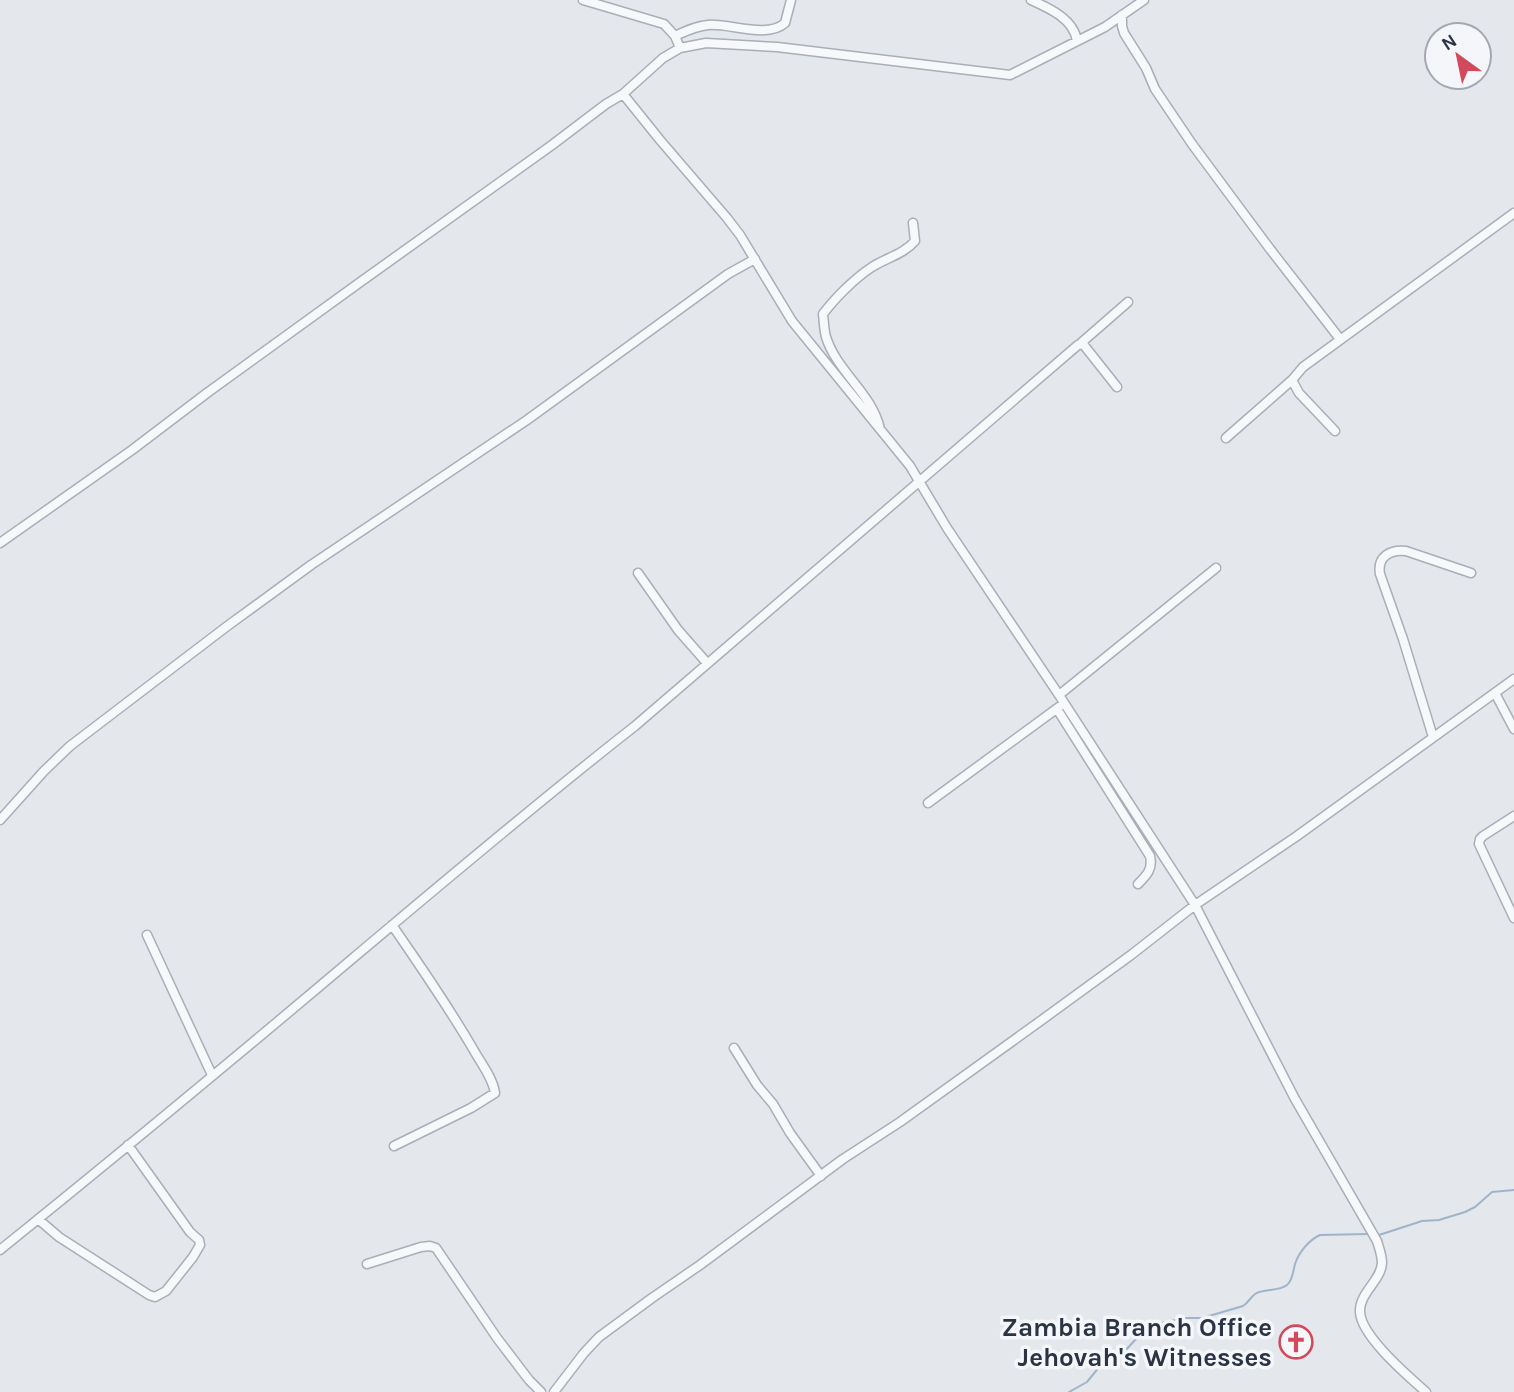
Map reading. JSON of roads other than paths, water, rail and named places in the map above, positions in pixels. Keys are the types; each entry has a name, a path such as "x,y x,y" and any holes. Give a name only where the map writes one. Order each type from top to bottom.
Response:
{"street":[{"path":"583,0 664,24 675,36 680,48"},
{"path":"675,36 708,25 772,30 785,23 791,0"},
{"path":"1031,0 1061,17 1074,31 1077,41"},
{"path":"0,543 623,94 663,58 680,48 706,43 776,47 1010,75 1105,27 1144,0"},
{"path":"1122,15 1124,33 1146,68 1155,89 1192,144 1269,249 1340,339"},
{"path":"623,94 727,218 792,321 910,466 947,528 1059,695 1061,706 1150,856 1151,870 1138,884"},
{"path":"1226,438 1292,380 1303,367 1514,213"},
{"path":"881,431 873,408 845,372 830,347 825,335 823,314 871,267 910,247 915,241 914,223"},
{"path":"0,820 70,746 226,627 321,558 527,420 728,274 755,259"},
{"path":"0,1250 635,726 1128,302"},
{"path":"1081,343 1117,387"},
{"path":"1292,380 1299,393 1335,431"},
{"path":"1433,737 1378,566 1381,558 1397,550 1471,573"},
{"path":"1059,695 1216,568"},
{"path":"638,573 678,631 707,663"},
{"path":"554,1392 599,1337 1039,1022 1195,905 1297,836 1514,679"},
{"path":"1495,693 1514,729"},
{"path":"928,803 1061,706"},
{"path":"1061,706 1195,905 1295,1099 1377,1241 1382,1264 1360,1305 1362,1322 1377,1344 1426,1392"},
{"path":"1514,816 1483,836 1479,844 1514,918"},
{"path":"392,925 457,1022 495,1088 495,1093 471,1108 394,1146"},
{"path":"147,935 212,1075"},
{"path":"733,1048 821,1176"},
{"path":"38,1219 59,1237 149,1295 155,1297 166,1290 193,1257 200,1245 199,1240 162,1195 128,1145"},
{"path":"367,1264 421,1247 436,1248 497,1338 541,1392"}],"waterway":[{"path":"1379,1235 1422,1221 1439,1220 1465,1212 1492,1192 1514,1190"},
{"path":"1069,1392 1087,1382 1108,1356 1124,1352 1147,1327 1186,1318 1202,1318 1243,1306 1259,1292 1287,1285 1302,1251 1320,1235 1368,1234"}],"place":[{"name":"Zambia Branch Office Jehovah's Witnesses","path":"1296,1342"}]}
